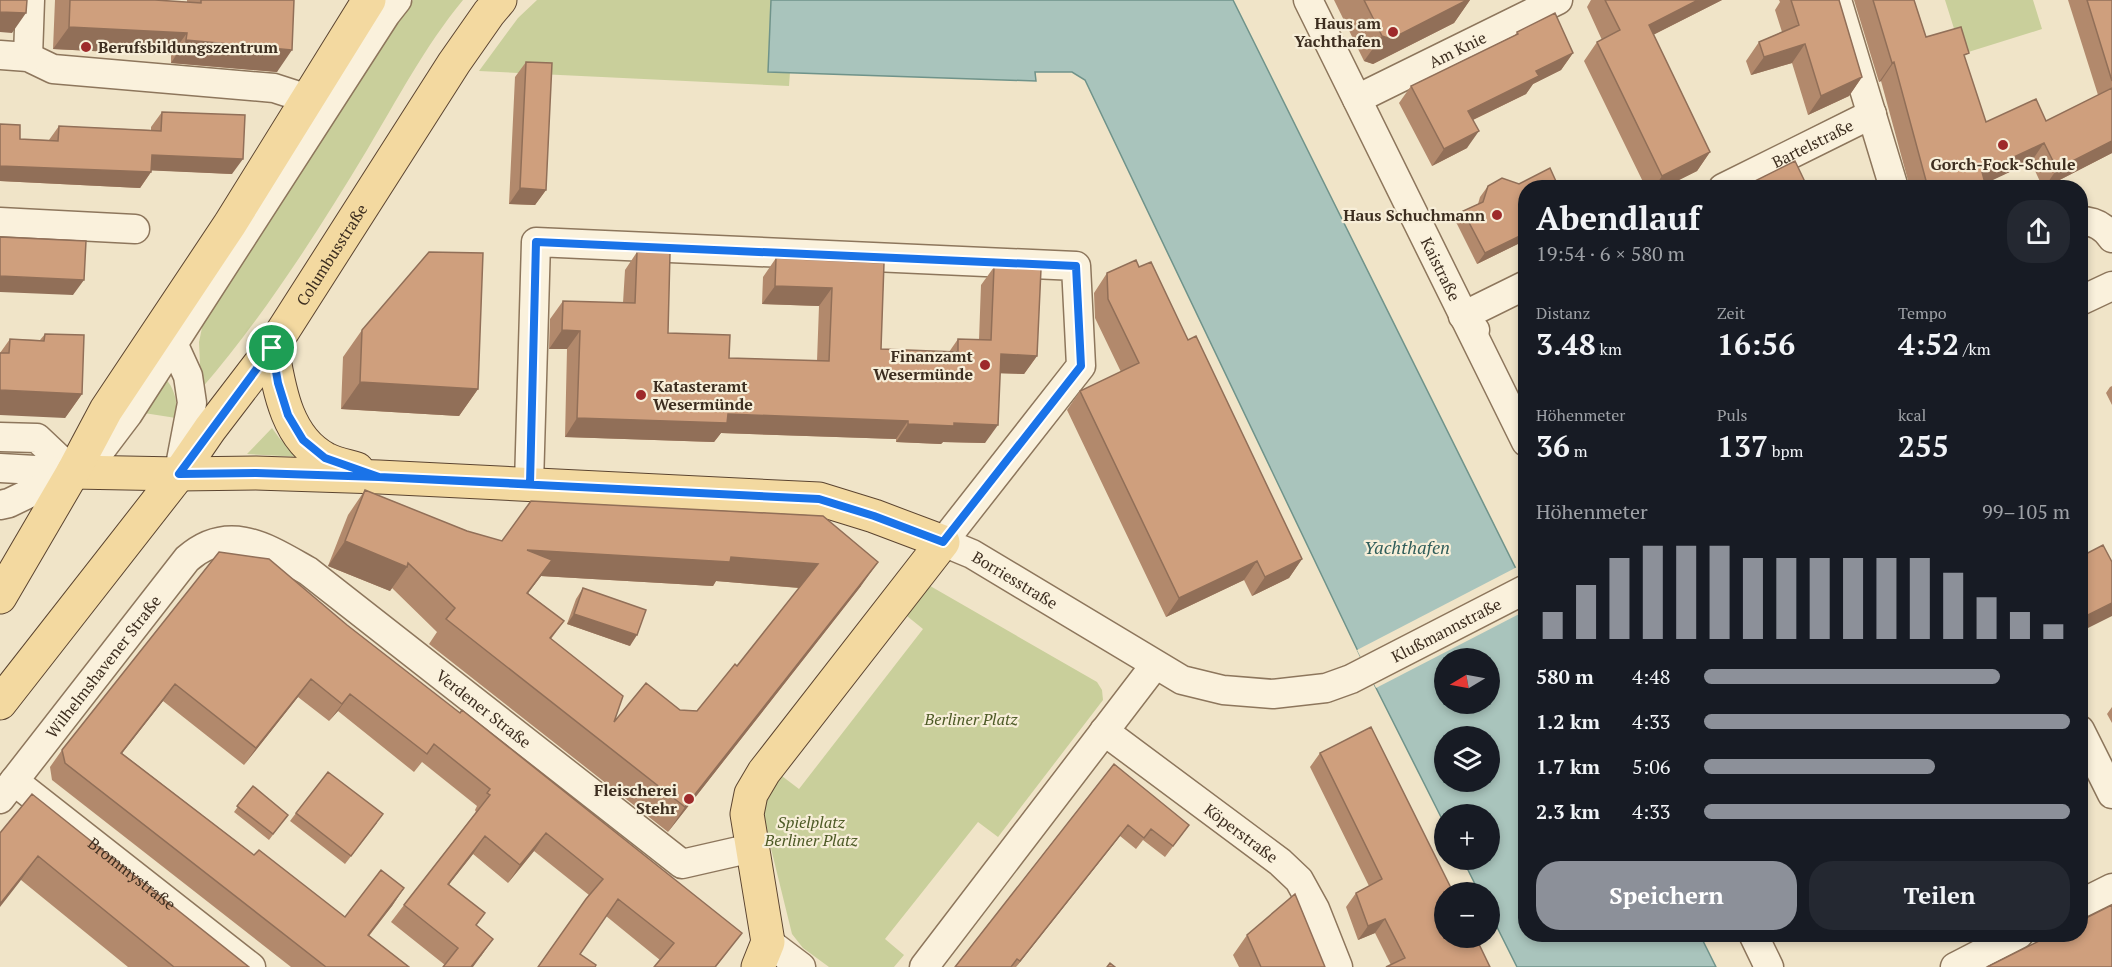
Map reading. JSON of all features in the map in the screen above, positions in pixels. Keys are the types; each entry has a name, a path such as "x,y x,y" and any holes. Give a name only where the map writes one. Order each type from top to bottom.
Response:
{"main road":[{"path":"0,597 73,472 106,410 230,224 369,0"},
{"name":"Columbusstraße","path":"0,703 179,474 272,348 454,63 500,0"},
{"path":"272,348 278,383 288,415 303,440 325,458 379,477"},
{"name":"Borriesstraße","path":"73,472 256,473 379,477 819,499 874,516 943,542"},
{"path":"763,955 747,814 751,794 764,772 943,542"}],"street":[{"path":"30,0 14,56 53,69 274,88 308,99"},
{"path":"0,437 37,438 73,472 100,451 128,414 397,0"},
{"name":"Kaistraße","path":"1308,0 1518,426"},
{"name":"Am Knie","path":"1357,99 1558,0"},
{"path":"1837,0 1892,180"},
{"name":"Bartelstraße","path":"1739,180 1872,114"},
{"path":"0,222 135,229"},
{"path":"2088,222 2102,226 2112,238"},
{"path":"530,484 536,242 1076,266 1081,366 943,542"},
{"path":"2088,297 2112,286"},
{"path":"1518,289 1463,316 1518,386"},
{"path":"173,343 188,375 192,403 179,474"},
{"name":"Borriesstraße","path":"0,468 73,472"},
{"name":"Borriesstraße","path":"0,504 9,504 73,472"},
{"name":"Verdener Straße","path":"215,542 238,541 260,544 308,571 682,864 752,849"},
{"name":"Wilhelmshavener Straße","path":"7,790 187,559 198,549 215,542"},
{"name":"Borriesstraße","path":"943,542 972,554 1182,680 1223,690 1273,694 1326,688 1367,671"},
{"name":"Klußmannstraße","path":"1367,671 1518,593"},
{"path":"924,967 1155,665"},
{"name":"Köperstraße","path":"1104,731 1280,862 1299,880 1315,909 1338,967"},
{"path":"2088,746 2112,794"},
{"name":"Brommystraße","path":"7,790 251,967"},
{"path":"2088,900 2112,888"},
{"path":"1757,942 1768,967"},
{"path":"1955,967 2003,942"},
{"path":"763,955 801,967"}],"green space":[{"path":"413,0 463,0 424,54 348,181 289,273 246,333 201,389 199,342 203,323"},
{"path":"537,0 771,0 768,71 790,72 789,86 479,71 518,18"},
{"path":"1945,0 2033,0 2042,29 1962,54"},
{"path":"166,379 175,397 176,418 144,413"},
{"path":"272,428 280,439 301,457 247,454"},
{"name":"Berliner Platz","path":"925,583 1097,682 1102,690 1103,700 998,837 978,822 885,939 904,955 894,967 829,967 803,948 792,934 764,820 763,804 778,773 799,789 923,629 902,612"}],"water":[{"name":"Yachthafen","path":"771,0 1233,0 1518,573 1518,942 1704,942 1716,967 1517,967 1500,933 1500,882 1474,882 1468,870 1500,870 1500,804 1434,804 1366,668 1085,80 1072,72 1035,72 1036,81 768,72"}],"pier":[{"path":"1518,567 1518,615 1453,648 1434,648 1434,658 1376,688 1357,650"}],"building":[{"path":"0,0 27,0 26,13 0,12"},
{"path":"70,0 155,0 201,3 201,0 294,0 292,50 186,40 187,33 69,27"},
{"path":"1364,0 1467,0 1391,39 1382,36"},
{"path":"1605,0 1698,0 1649,25 1710,152 1662,176 1597,42 1620,30"},
{"path":"1791,0 1839,0 1862,77 1821,96 1805,44 1764,57 1759,42 1799,25"},
{"path":"1873,0 1914,0 1926,37 1961,27 1969,53 1964,55 1986,122 2036,99 2046,121 2112,88 2112,141 2057,169 2044,143 1982,172 1984,180 1926,180 1894,62 1892,63"},
{"path":"2087,0 2112,0 2112,81"},
{"path":"1555,13 1573,53 1536,71 1539,76 1468,111 1479,131 1444,149 1411,86 1518,34 1517,32"},
{"path":"526,62 552,63 546,190 520,188"},
{"path":"162,112 245,115 243,159 152,155 151,172 0,166 0,124 20,125 20,139 58,141 59,126 161,131"},
{"path":"1795,161 1804,180 1757,180"},
{"name":"Haus Schuchmann","path":"1550,168 1555,180 1527,180"},
{"name":"Haus Schuchmann","path":"1502,178 1518,184 1518,237 1485,253 1463,211 1483,202 1488,186"},
{"path":"0,237 86,241 84,280 0,276"},
{"path":"429,252 483,253 478,389 360,382 362,330"},
{"path":"637,252 670,253 668,333 730,335 729,358 829,361 832,288 775,286 776,258 884,263 881,349 958,352 958,339 991,340 994,267 1041,269 1037,356 1001,354 998,425 954,423 954,426 908,424 908,421 728,414 727,423 577,418 580,331 562,330 563,301 635,303"},
{"path":"1136,260 1139,267 1151,262 1188,340 1196,336 1302,559 1265,577 1257,561 1179,598 1080,391 1139,363 1108,299 1107,273"},
{"path":"45,334 84,335 82,394 0,390 0,353 9,353 10,339 44,341"},
{"path":"365,490 467,531 502,541 531,501 823,516 878,562 685,807 446,619 455,608 408,563 407,567 345,541","holes":["527,550 730,562 731,557 818,564 737,666 735,664 697,711 680,710 646,683 614,722 623,696 550,638 564,621 527,593 552,560"]},
{"path":"2103,545 2112,562 2112,603 2088,615 2088,553"},
{"path":"219,552 269,559 347,625 460,713 462,710 742,933 715,967 654,967 674,943 618,899 580,954 596,965 595,967 538,967 603,879 546,833 520,865 485,836 448,884 485,913 476,925 493,939 471,967 443,967 458,948 404,905 490,795 487,793 490,789 434,744 427,754 350,694 342,704 311,679 256,748 175,684 121,753 254,855 259,850 345,917 381,870 404,888 368,935 409,967 326,967 65,763 62,750"},
{"path":"583,588 646,610 637,635 574,614"},
{"path":"1371,727 1434,854 1434,870 1442,870 1448,882 1434,882 1434,948 1481,948 1490,967 1386,967 1405,958 1385,919 1368,926 1356,893 1382,879 1320,753"},
{"path":"1114,764 1189,825 1173,846 1151,829 1144,838 1128,825 1020,961 1017,959 1011,967 955,967"},
{"path":"328,772 383,814 351,856 296,813"},
{"path":"253,786 288,815 273,834 237,806"},
{"path":"32,794 249,967 174,967 38,856 0,904 0,833"},
{"path":"1295,894 1325,967 1261,967 1247,935"},
{"path":"2112,905 2112,967 1987,967 2037,942 2088,942 2088,917"}],"place":[{"name":"Haus am Yachthafen","path":"1393,32"},
{"name":"Berufsbildungszentrum","path":"86,47"},
{"name":"Gorch-Fock-Schule","path":"2003,145"},
{"name":"Haus Schuchmann","path":"1497,215"},
{"name":"Finanzamt Wesermünde","path":"985,365"},
{"name":"Katasteramt Wesermünde","path":"641,395"},
{"name":"Fleischerei Stehr","path":"689,799"}],"route":[{"path":"272,348 179,474 256,473 379,477 819,499 874,516 943,542 1081,366 1076,266 536,242 530,484 379,477 325,458 303,440 288,415 278,383 272,348"}],"park label":[{"name":"Spielplatz Berliner Platz","path":"811,831"}]}
